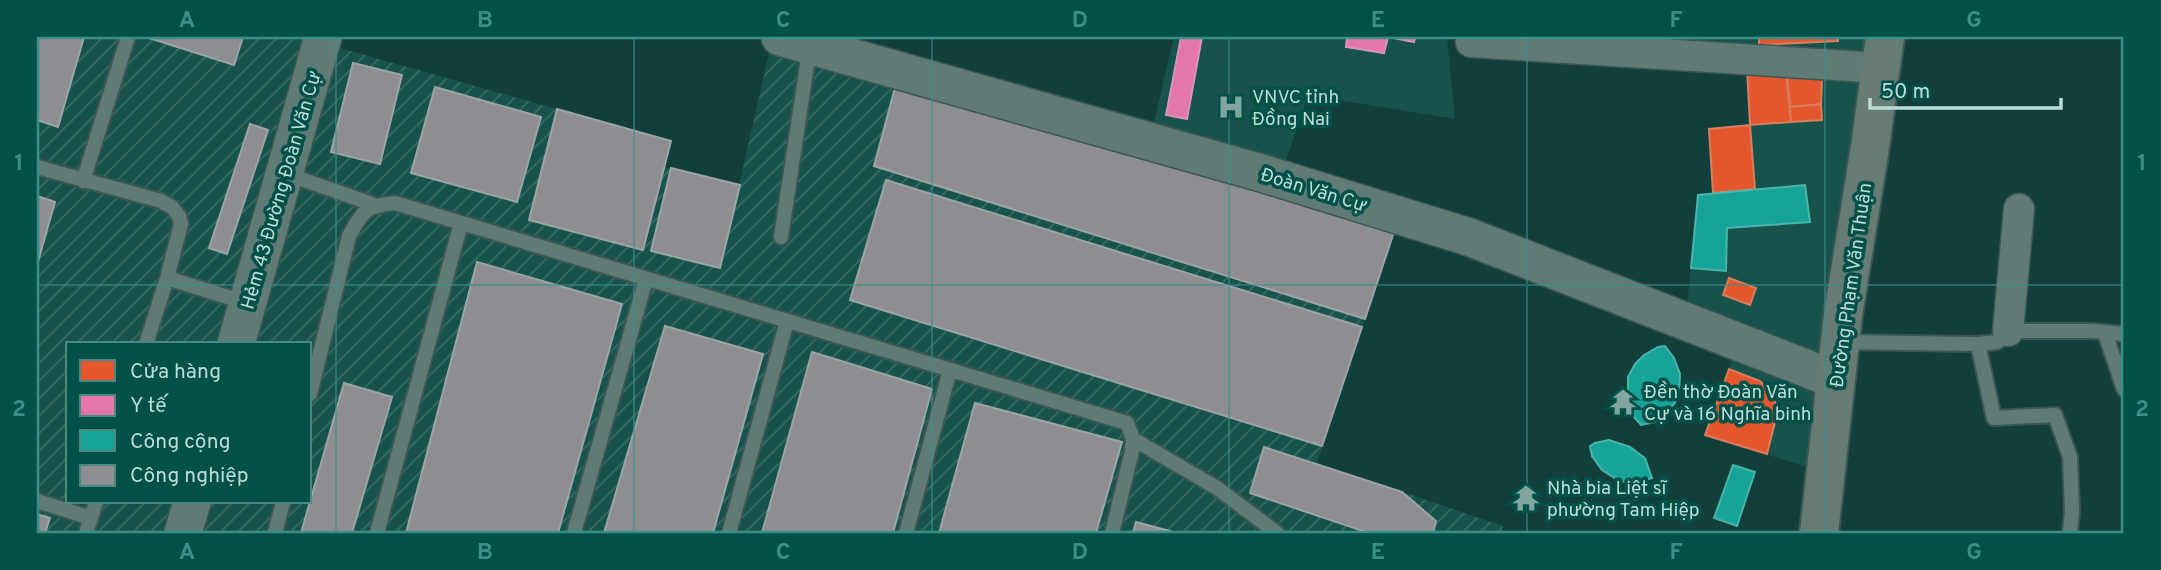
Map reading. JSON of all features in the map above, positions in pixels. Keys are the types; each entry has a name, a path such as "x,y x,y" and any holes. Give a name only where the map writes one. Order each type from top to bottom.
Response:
{"main road":[{"name":"Đường Phạm Văn Thuận","path":"1819,533 1843,315 1883,52"}],"street":[{"name":"Hẻm 43 Đường Đoàn Văn Cự","path":"237,342 323,37"},
{"name":"Đoàn Văn Cự","path":"800,40 1245,168 1486,242 1836,380"},
{"path":"1471,42 1883,52"},
{"path":"2008,331 2019,209"},
{"path":"183,533 191,504"}],"lane":[{"path":"83,181 128,37"},
{"path":"781,237 800,40"},
{"path":"37,167 148,197 172,207 179,216 181,224 147,342"},
{"path":"284,173 375,205 394,203 1127,423 1133,439 1112,533"},
{"path":"312,386 349,236 360,215 375,205"},
{"path":"377,533 461,223"},
{"path":"167,278 248,303"},
{"path":"574,533 646,279"},
{"path":"729,533 787,321"},
{"path":"1842,342 1978,344 1997,342 2008,331 2124,334"},
{"path":"2105,332 2124,389"},
{"path":"1978,344 1994,418 2055,415 2070,457 2070,533"},
{"path":"906,533 950,370"},
{"path":"1133,439 1217,488 1277,533"},
{"path":"37,501 91,518"},
{"path":"86,533 95,504"},
{"path":"275,533 282,504"}],"shaded area":[{"path":"37,37 307,37 222,342 66,342 66,504 175,504 167,533 37,533"},
{"name":"VNVC tỉnh Đồng Nai","path":"1174,37 1447,37 1455,119 1308,95 1285,164 1153,126"},
{"path":"1688,37 1870,37 1868,58 1689,47"},
{"path":"336,47 671,141 665,167 739,185 770,49 1395,229 1317,463 1503,526 1501,533 198,533 206,504 312,504 312,342 253,342"},
{"path":"1747,68 1865,76 1823,360 1687,305 1698,195 1713,193 1709,129 1750,125"},
{"path":"1734,355 1820,389 1810,468 1705,435"}],"building: Cửa hàng":[{"path":"1759,37 1838,37 1838,41 1759,45"},
{"path":"1747,68 1786,71 1791,122 1750,125"},
{"path":"1787,78 1822,78 1821,104 1790,107"},
{"path":"1821,104 1822,120 1791,122 1790,107"},
{"path":"1750,125 1755,189 1713,193 1709,129"},
{"path":"1729,278 1756,288 1750,305 1723,295"},
{"path":"1729,369 1760,381 1776,404 1777,414 1767,454 1705,435"}],"building: Y tế":[{"path":"1181,37 1202,37 1187,119 1166,115"},
{"path":"1347,37 1388,37 1384,53 1346,47"},
{"path":"1388,37 1415,37 1414,42"}],"building: Công cộng":[{"path":"1805,185 1810,222 1727,228 1726,271 1691,268 1698,195"},
{"path":"1665,346 1674,358 1680,374 1679,395 1662,417 1655,422 1641,425 1634,417 1628,400 1628,377 1644,355"},
{"path":"1609,440 1630,447 1645,458 1652,478 1633,484 1618,480 1602,470 1592,456 1590,446"},
{"path":"1733,465 1755,472 1737,526 1714,518"}],"building: Công nghiệp":[{"path":"37,37 84,37 58,127 37,120"},
{"path":"146,37 243,37 234,65"},
{"path":"353,63 402,75 380,164 331,152"},
{"path":"896,84 1395,229 1365,319 874,166"},
{"path":"435,87 541,117 517,202 411,173"},
{"path":"557,109 671,141 643,250 529,220"},
{"path":"250,124 268,130 227,254 209,248"},
{"path":"671,168 740,185 720,268 651,251"},
{"path":"886,180 1362,327 1322,446 850,300"},
{"path":"37,196 55,202 37,265"},
{"path":"477,262 622,304 558,533 406,533"},
{"path":"665,326 763,354 713,533 604,533"},
{"path":"812,352 932,389 893,533 762,533"},
{"path":"344,383 392,397 352,533 301,533 309,504 312,504 312,495"},
{"path":"975,403 1122,442 1096,533 939,533"},
{"path":"1264,447 1402,492 1436,521 1433,533 1369,533 1250,493"},
{"path":"37,514 50,518 45,533 37,533"},
{"path":"1136,522 1177,533 1133,533"}],"place":[{"name":"VNVC tỉnh Đồng Nai","path":"1231,107"},
{"name":"Đền thờ Đoàn Văn Cự và 16 Nghĩa binh","path":"1623,402"},
{"name":"Nhà bia Liệt sĩ phường Tam Hiệp","path":"1526,498"}]}
